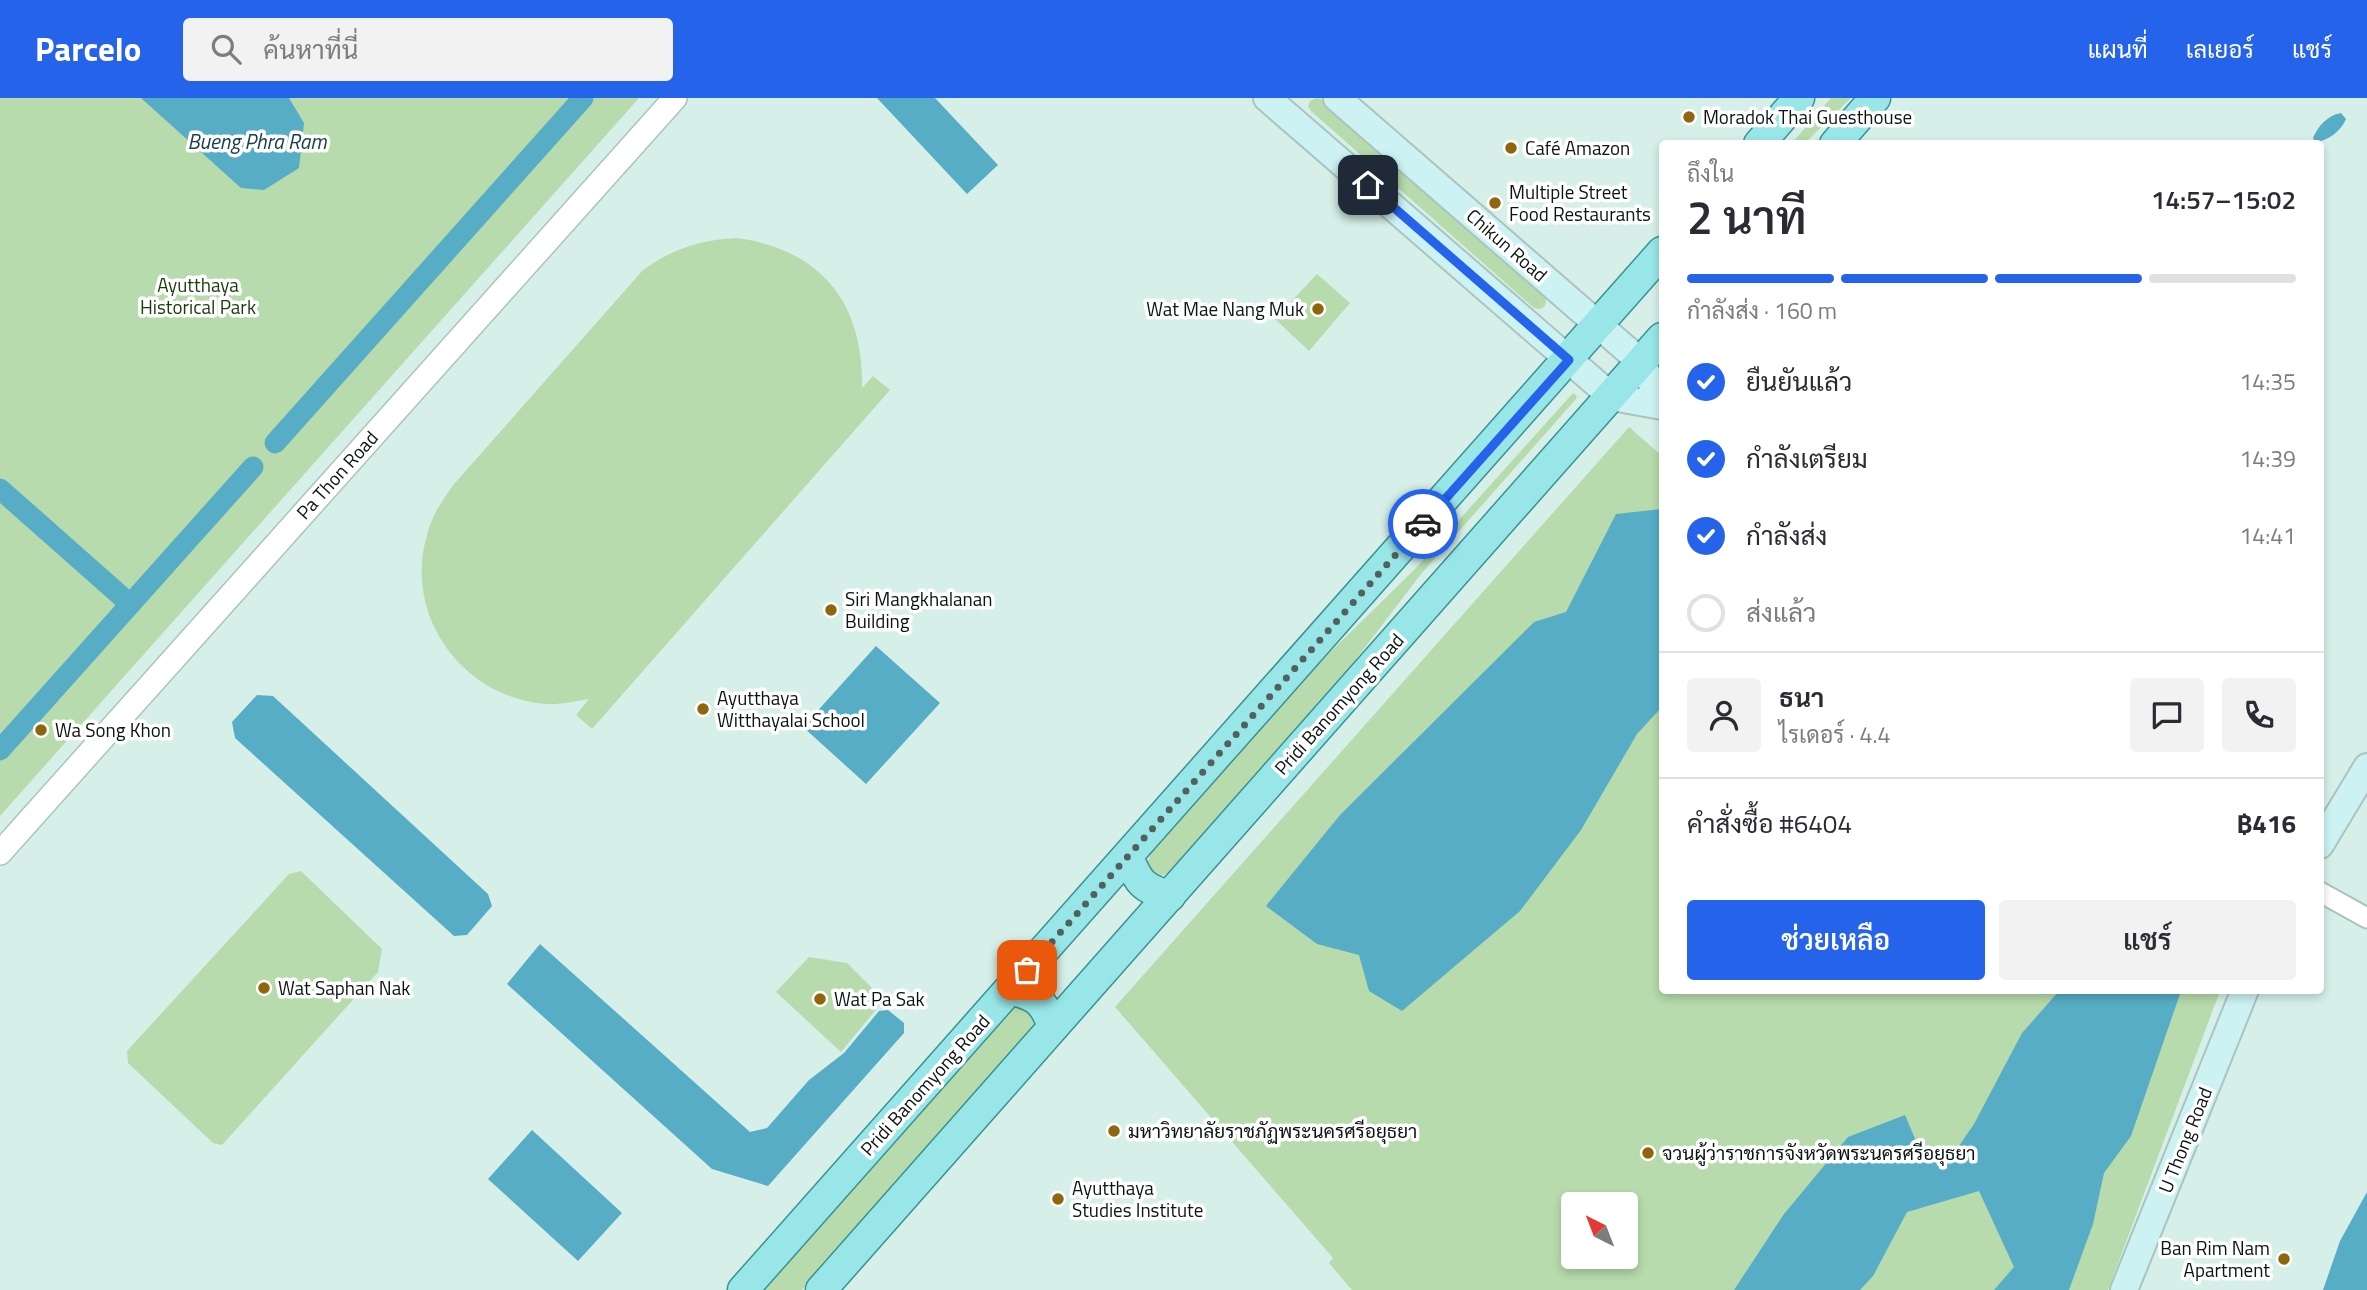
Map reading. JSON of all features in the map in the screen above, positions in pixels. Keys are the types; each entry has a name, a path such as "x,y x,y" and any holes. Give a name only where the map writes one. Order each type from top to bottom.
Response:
{"main road":[{"name":"Chikun Road","path":"1337,98 1641,362 1659,399"},
{"path":"1762,140 1799,98"},
{"path":"1838,140 1875,98"},
{"path":"1279,102 1612,397"},
{"name":"Pridi Banomyong Road","path":"743,1290 1659,255"},
{"name":"Pridi Banomyong Road","path":"821,1290 1659,341"},
{"name":"Chikun Road","path":"1612,397 1659,405"},
{"path":"2324,838 2367,767"},
{"path":"1128,857 1136,878 1150,891 1170,896"},
{"path":"1010,989 1032,995 1046,1008 1053,1027"},
{"name":"U Thong Road","path":"2124,1290 2243,994"}],"street":[{"name":"Pa Thon Road","path":"0,853 675,98"},
{"path":"2324,894 2367,918"}],"green space":[{"name":"Ayutthaya Historical Park","path":"0,98 639,98 0,816"},
{"path":"1831,98 1851,98 1808,140 1795,140"},
{"path":"1321,99 1543,295 1545,306 1534,308 1311,111 1308,106 1310,101"},
{"path":"736,238 766,244 792,254 814,268 832,285 855,330 861,358 862,388 873,376 890,390 592,729 576,715 589,699 546,704 516,698 489,686 466,669 446,648 432,622 424,595 422,565 427,535 438,508 455,483 643,270 665,256 687,247"},
{"path":"1317,274 1350,303 1309,351 1275,319"},
{"path":"1573,393 1577,396 1576,399 1421,574 1331,692 1173,871 1161,876 1155,874 1147,864 1151,852 1310,672 1415,569"},
{"path":"1629,427 1659,453 1659,994 2219,994 2108,1290 1352,1290 1329,1263 1333,1258 1115,1007"},
{"path":"301,871 382,949 378,972 222,1145 213,1143 128,1063 127,1051 289,874"},
{"path":"809,957 847,963 884,1000 841,1052 776,992"},
{"path":"1018,1003 1038,1021 1035,1026 802,1290 763,1290"}],"water":[{"name":"Bueng Phra Ram","path":"141,98 289,98 304,123 299,168 264,190 241,188"},
{"path":"877,98 935,98 998,165 967,194"},
{"path":"2341,113 2346,119 2341,128 2334,135 2314,140 2321,125"},
{"path":"1659,509 1659,710 1637,734 1581,830 1520,911 1402,1011 1369,991 1359,955 1317,944 1266,906 1340,815 1534,622 1566,612 1616,514"},
{"path":"876,646 940,703 866,784 803,727"},
{"path":"257,695 273,696 488,894 492,906 467,935 454,936 235,738 232,722"},
{"path":"540,944 750,1132 767,1128 809,1080 844,1053 879,1011 888,1010 904,1023 904,1033 768,1186 712,1169 507,984"},
{"path":"2056,994 2180,994 2131,1136 2104,1173 2093,1224 2069,1290 1994,1290 2014,1267 1979,1191 1907,1212 1873,1276 1860,1290 1734,1290 1784,1214 1848,1137 1905,1115 1921,1153 1952,1156 1974,1124 2022,1033"},
{"path":"532,1130 622,1213 578,1261 488,1179"},
{"path":"2367,1192 2367,1290 2323,1290 2340,1241"}],"waterway":[{"path":"275,443 583,98"},
{"path":"0,750 253,467"},
{"path":"0,489 130,604"}],"way so far":[{"path":"1027,970 1423,524"}],"place":[{"name":"Moradok Thai Guesthouse","path":"1689,117"},
{"name":"Café Amazon","path":"1511,148"},
{"name":"Multiple Street Food Restaurants","path":"1495,203"},
{"name":"Wat Mae Nang Muk","path":"1318,309"},
{"name":"Siri Mangkhalanan Building","path":"831,610"},
{"name":"Ayutthaya Witthayalai School","path":"703,709"},
{"name":"Wa Song Khon","path":"41,730"},
{"name":"Wat Saphan Nak","path":"264,988"},
{"name":"Wat Pa Sak","path":"820,999"},
{"name":"มหาวิทยาลัยราชภัฏพระนครศรีอยุธยา","path":"1114,1131"},
{"name":"จวนผู้ว่าราชการจังหวัดพระนครศรีอยุธยา","path":"1648,1153"},
{"name":"Ayutthaya Studies Institute","path":"1058,1199"},
{"name":"Ban Rim Nam Apartment","path":"2284,1259"}],"route":[{"path":"1368,185 1569,360 1423,524"}]}
